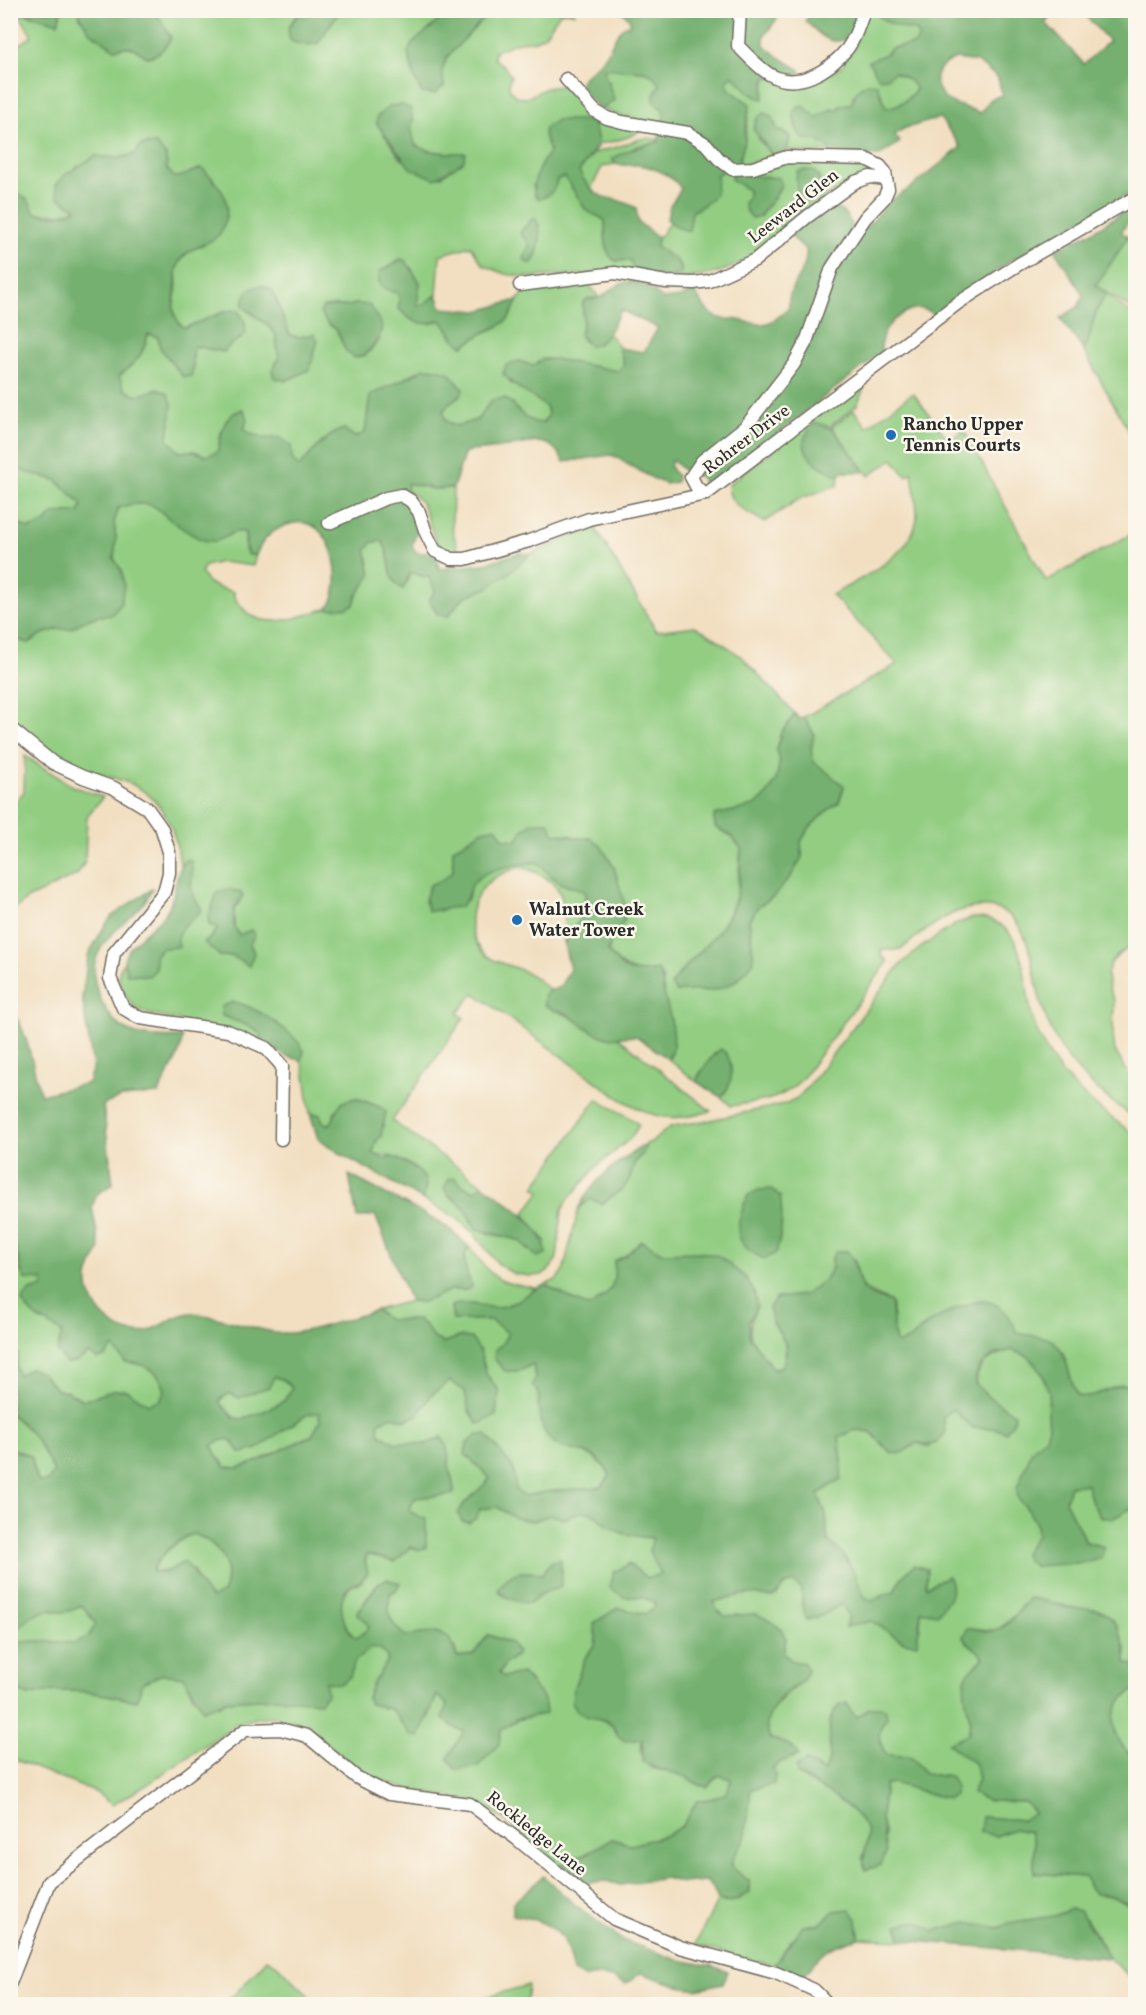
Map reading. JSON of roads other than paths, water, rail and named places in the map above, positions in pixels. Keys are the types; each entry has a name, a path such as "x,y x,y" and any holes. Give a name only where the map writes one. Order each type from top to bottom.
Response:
{"street":[{"path":"740,10 738,46 771,76 790,80 812,77 827,69 848,48 864,10"},
{"path":"566,79 595,111 622,122 688,133 706,144 719,159 732,169 753,168 787,157 866,159 880,166 885,172 888,189 884,198 865,218 831,268 806,342 794,364 746,426 695,469 691,477 693,483 706,494"},
{"name":"Leeward Glen","path":"520,285 615,273 666,282 710,281 755,260 807,217 855,182 870,177 886,180"},
{"name":"Rohrer Drive","path":"329,523 386,498 401,495 411,501 419,512 435,551 452,559 465,559 529,541 589,519 706,494 958,303 1019,264 1136,197"},
{"path":"10,728 53,763 114,788 147,808 162,829 169,852 169,873 164,892 114,952 110,978 123,1008 140,1018 228,1031 266,1048 282,1066 281,1139"},
{"name":"Rockledge Lane","path":"10,1983 49,1882 245,1730 280,1729 307,1736 356,1777 389,1794 470,1804 517,1839 614,1919 680,1947 776,1973 814,1990 828,2004"}],"place":[{"name":"Rancho Upper Tennis Courts","path":"891,435"},
{"name":"Walnut Creek Water Tower","path":"517,920"}]}
